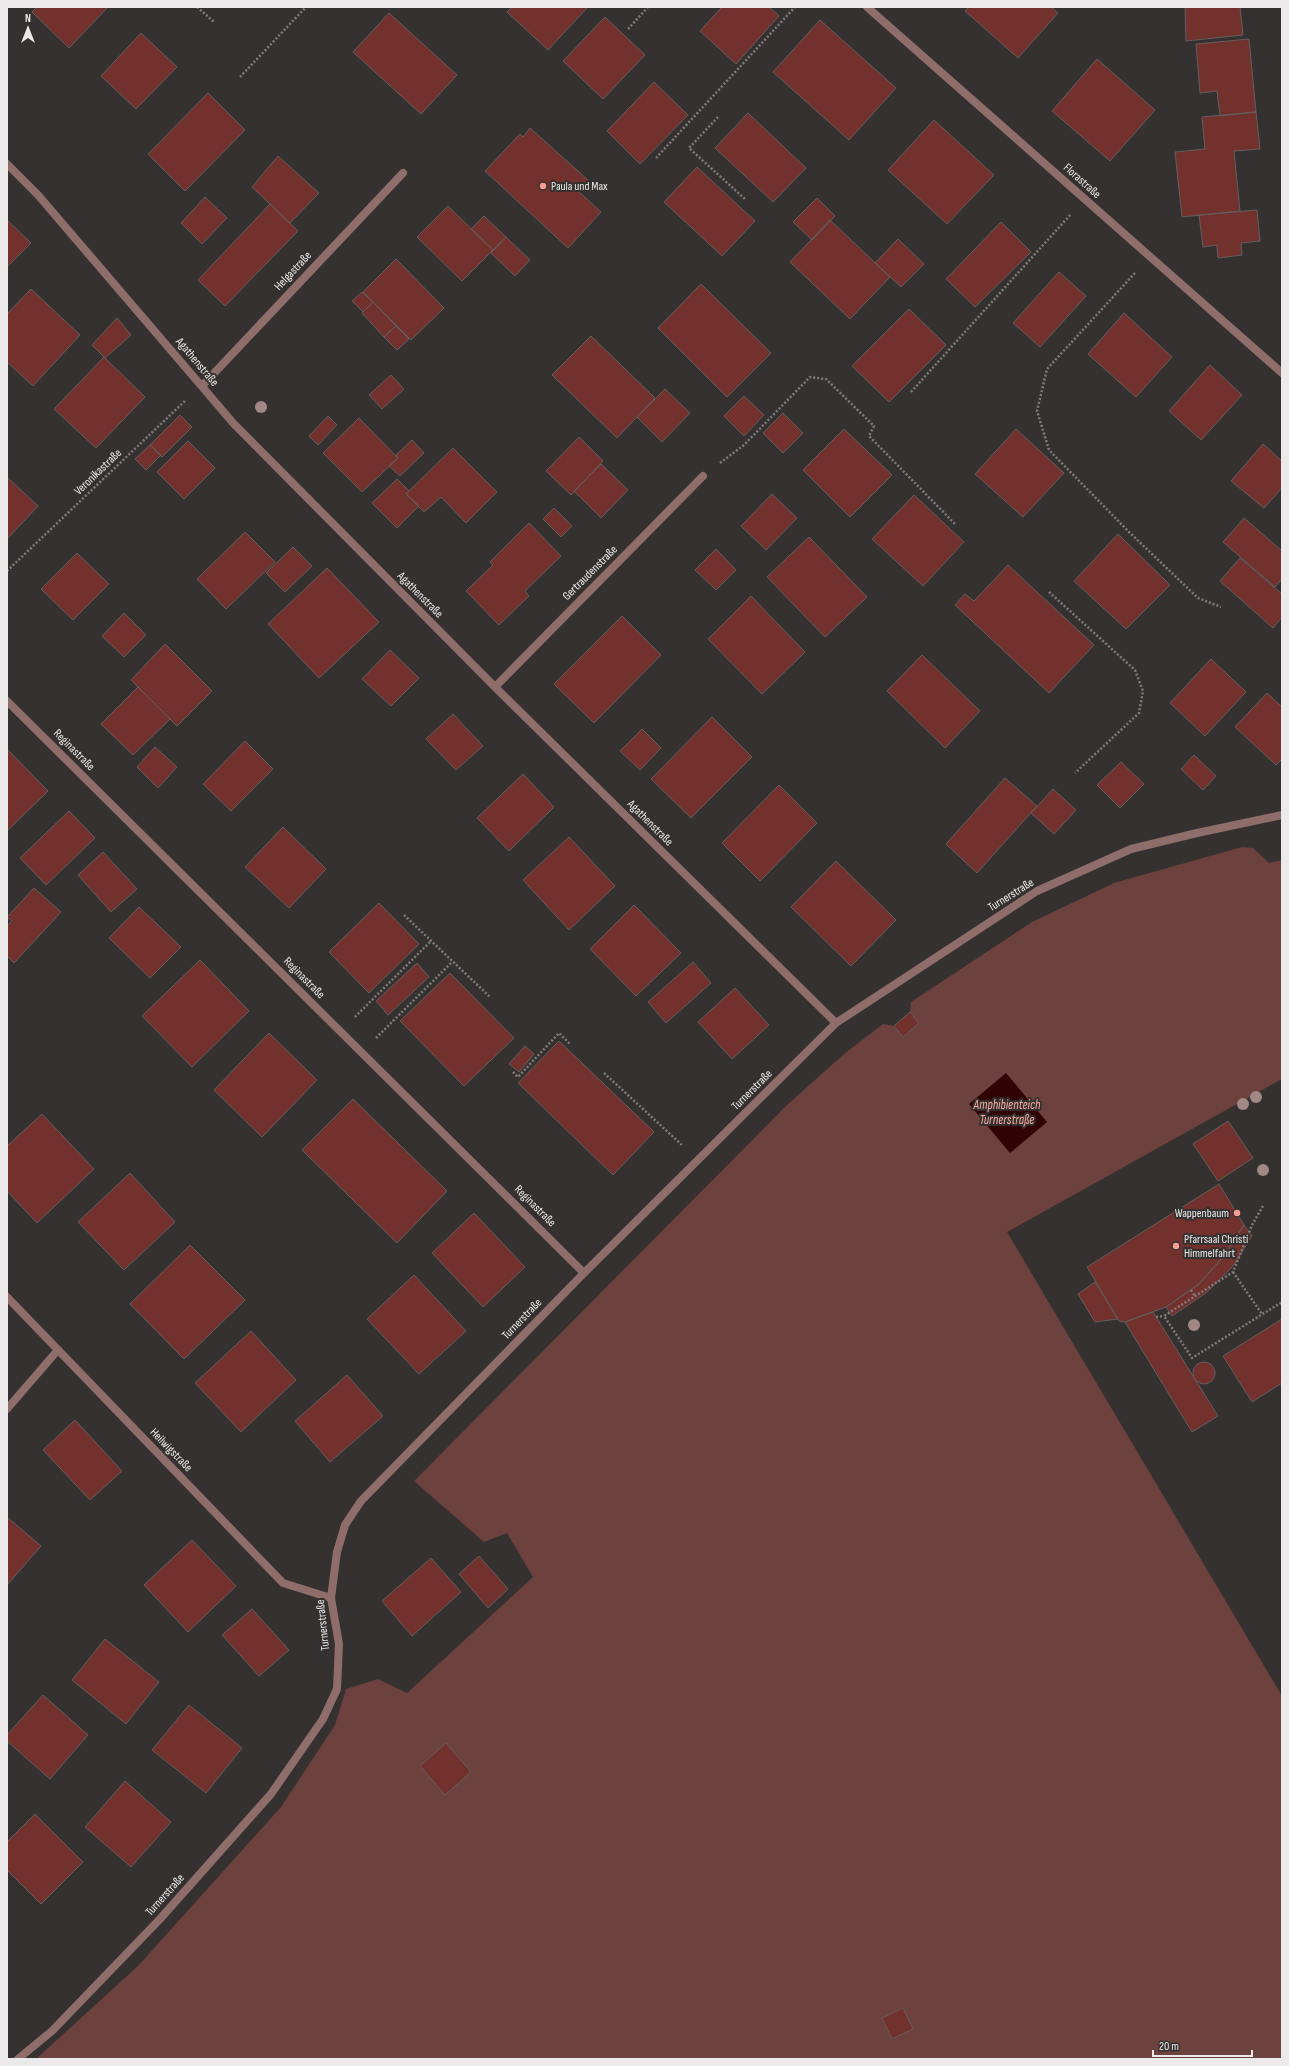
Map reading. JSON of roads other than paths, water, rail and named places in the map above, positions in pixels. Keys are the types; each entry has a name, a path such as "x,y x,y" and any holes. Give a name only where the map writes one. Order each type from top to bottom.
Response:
{"street":[{"name":"Florastraße","path":"867,7 1282,373"},
{"name":"Agathenstraße","path":"7,164 38,195 234,424 495,688 836,1024"},
{"name":"Helgastraße","path":"202,386 403,173"},
{"name":"Gertraudenstraße","path":"495,688 703,476"},
{"name":"Reginastraße","path":"7,701 584,1273"},
{"name":"Turnerstraße","path":"18,2059 52,2031 160,1919 271,1794 323,1719 337,1689 339,1644 331,1598 337,1552 345,1525 361,1501 584,1273 836,1024 1036,891 1131,849 1282,815"},
{"name":"Heilwigstraße","path":"7,1297 57,1351 284,1583 331,1598"},
{"path":"7,1409 57,1351"}],"water":[{"name":"Amphibienteich Turnerstraße","path":"1006,1073 1047,1122 1010,1153 969,1104"}],"place":[{"name":"Paula und Max","path":"543,186"},
{"name":"Wappenbaum","path":"1237,1213"},
{"name":"Pfarrsaal Christi Himmelfahrt","path":"1176,1246"}]}
